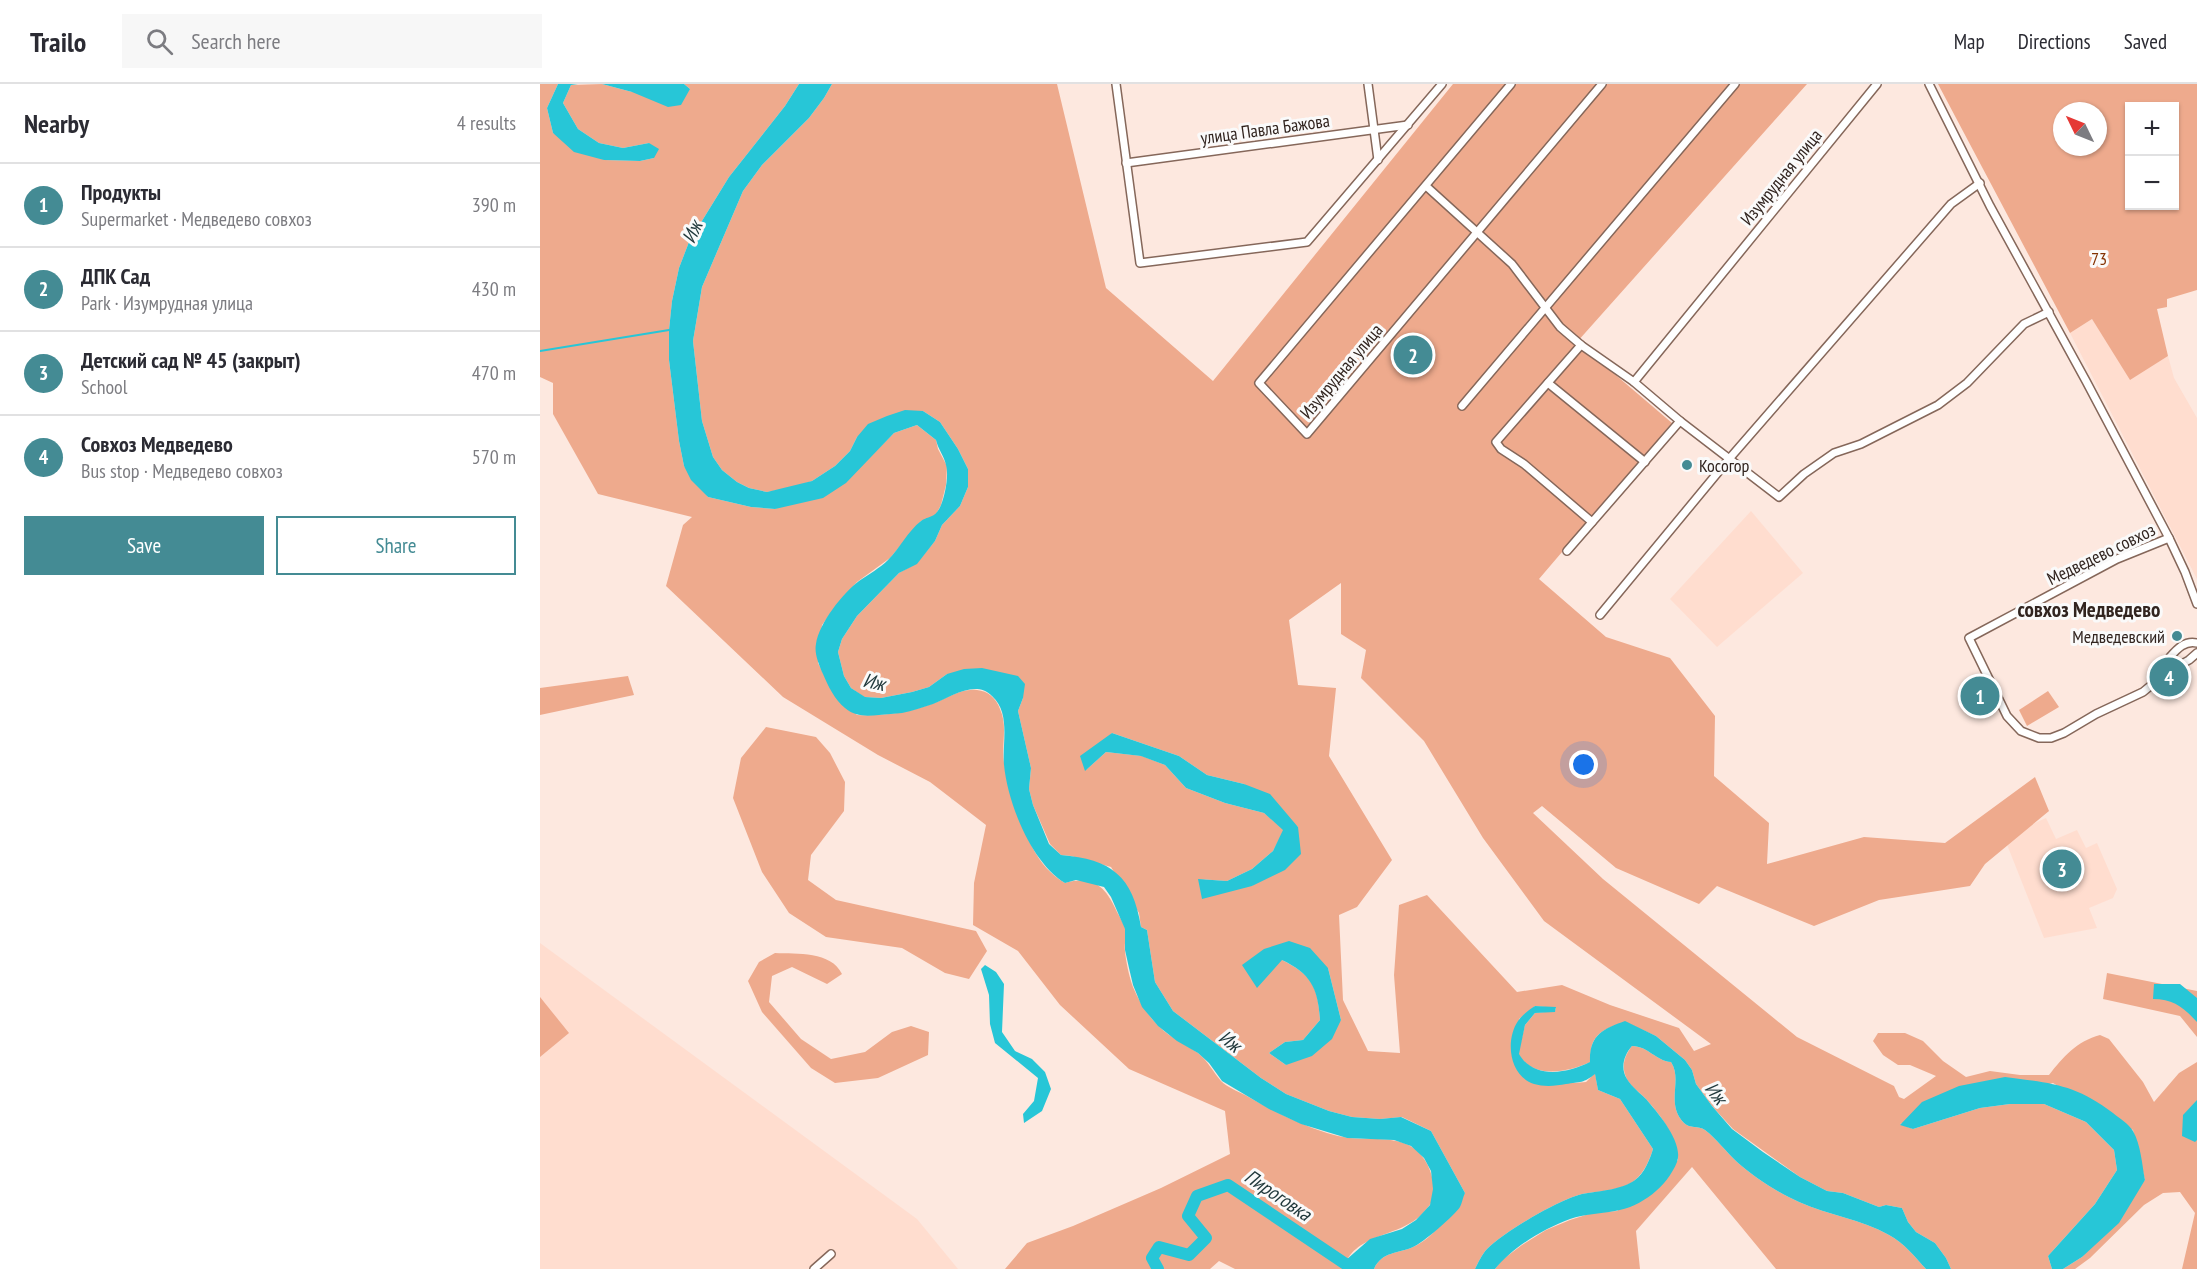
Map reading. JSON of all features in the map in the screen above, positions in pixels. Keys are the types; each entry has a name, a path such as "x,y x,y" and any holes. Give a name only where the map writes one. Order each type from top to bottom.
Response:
{"street":[{"path":"1116,84 1140,262 1307,242 1442,84"},
{"path":"1368,84 1378,160"},
{"name":"Изумрудная улица","path":"1511,84 1259,383 1307,434 1602,84"},
{"path":"1462,406 1735,84"},
{"name":"Изумрудная улица","path":"1634,382 1877,84"},
{"path":"1929,84 2169,538 2197,604"},
{"name":"улица Павла Бажова","path":"1126,163 1408,125"},
{"path":"1600,615 1729,459 1952,204 1980,183"},
{"path":"1426,186 1512,264 1560,327 1779,496 1804,474 1834,453 1861,444 1938,405 1967,383 2024,324 2049,312"},
{"path":"1581,345 1496,442 1501,449 1524,465 1592,522"},
{"path":"1548,383 1644,462"},
{"path":"1567,551 1680,421"},
{"name":"Медведево совхоз","path":"2169,538 2117,559 1968,638 2007,716 2021,731 2039,738 2051,738 2064,733 2096,714 2143,692 2166,673 2190,660 2197,653"},
{"path":"2175,668 2170,664 2170,657 2175,651 2185,644 2197,643"},
{"path":"814,1269 831,1254"}],"shaded area":[{"path":"2092,319 2130,379 2168,356 2174,378 2197,418 2197,579 2070,333"},
{"path":"1751,511 1803,573 1717,647 1670,599"},
{"path":"2046,818 2056,839 2077,830 2086,848 2097,843 2117,889 2113,898 2089,908 2097,928 2044,938 2004,837"},
{"path":"540,943 917,1219 958,1269 540,1269"}],"green space":[{"path":"540,84 558,84 547,108 553,133 605,160 640,161 654,158 649,143 623,148 599,143 578,129 563,103 571,85 602,84 632,92 690,89 684,84 799,84 785,106 729,177 689,242 679,268 672,301 669,360 684,466 708,497 751,507 775,509 877,450 894,433 917,425 936,440 947,466 946,485 941,505 935,516 921,521 890,558 857,582 822,625 818,663 834,694 857,715 896,713 915,709 966,690 985,692 994,698 1002,715 1005,767 1031,844 1045,866 1065,883 1091,882 1098,885 1113,903 1125,928 1125,955 1133,987 1150,1016 1164,1031 1202,1056 1223,1083 1275,1111 1332,1134 1349,1138 1397,1141 1412,1147 1427,1164 1433,1179 1433,1195 1430,1204 1413,1222 1366,1242 1348,1258 1344,1269 1235,1269 1219,1261 1210,1269 1005,1269 1027,1243 1161,1188 1230,1154 1225,1111 1129,1069 1060,1005 1018,951 973,925 974,883 986,825 930,782 878,755 783,697 666,586 683,525 692,517 598,494 553,414 553,383 540,377"},
{"path":"832,84 1057,84 1106,288 1213,381 1453,84 1807,84 1577,342 1672,423 1539,579 1606,637 1670,658 1715,716 1714,776 1769,823 1767,864 1864,837 1945,843 2035,777 2049,811 1985,864 1970,886 1879,900 1814,926 1717,886 1699,904 1616,868 1542,806 1533,813 1603,879 1797,1037 1894,1086 1899,1097 1904,1099 1936,1076 1910,1065 1898,1065 1883,1055 1873,1041 1878,1033 1905,1033 1923,1041 1943,1061 1966,1077 1990,1071 2020,1075 2049,1075 2071,1050 2084,1041 2100,1035 2109,1039 2143,1082 2154,1102 2179,1073 2197,1062 2197,1269 2182,1269 2195,1213 2180,1192 2163,1193 2144,1205 2090,1258 2075,1269 2063,1269 2082,1257 2145,1180 2133,1130 2053,1083 1900,1124 1913,1129 1980,1108 2010,1104 2044,1104 2086,1122 2114,1150 2117,1170 2095,1204 2048,1256 2052,1269 1951,1269 1935,1243 1916,1232 1908,1222 1902,1208 1886,1205 1879,1207 1843,1193 1827,1191 1800,1177 1733,1129 1696,1084 1692,1070 1685,1060 1656,1036 1625,1022 1610,1027 1595,1039 1592,1045 1591,1062 1562,1071 1551,1072 1533,1068 1518,1054 1525,1025 1535,1013 1555,1011 1556,1008 1535,1006 1519,1019 1516,1069 1575,1083 1586,1082 1595,1073 1598,1090 1620,1099 1653,1149 1644,1170 1630,1184 1572,1197 1532,1217 1487,1249 1475,1269 1374,1269 1377,1263 1386,1256 1413,1247 1429,1237 1465,1193 1431,1131 1402,1117 1380,1119 1352,1117 1329,1111 1286,1094 1261,1078 1173,1011 1155,982 1147,930 1141,927 1139,913 1111,867 1061,855 1050,844 1033,805 1029,789 1031,768 1018,711 1023,698 1018,677 1004,674 947,674 929,687 881,698 864,697 851,688 844,676 838,652 842,639 857,616 899,573 917,563 935,541 942,525 960,506 968,487 968,469 940,422 923,411 857,437 850,451 835,466 812,481 791,488 767,492 749,488 737,482 722,470 713,457 702,421 693,341 702,287 743,191 762,165 809,118","holes":["1341,583 1341,634 1366,650 1361,678 1424,741 1483,838 1544,921 1711,1044 1694,1051 1679,1028 1610,1005 1562,985 1517,992 1427,895 1399,905 1394,975 1400,1053 1368,1051 1343,1000 1339,915 1357,907 1392,860 1329,756 1336,688 1298,685 1289,620","1112,733 1179,756 1207,775 1244,784 1298,827 1252,886 1198,879 1227,881 1252,869 1273,851 1284,830 1264,813 1225,803 1186,788 1165,765 1142,756 1106,752 1086,770","1282,960 1328,968 1341,1020 1286,1065 1269,1053 1285,1042 1303,1040 1320,1020 1312,983 1292,965"]},
{"name":"73","path":"1938,84 2197,84 2197,290 2167,299 2167,307 2157,309 2168,356 2130,380 2092,319 2070,333"},
{"path":"628,676 634,695 540,715 540,688"},
{"path":"2048,691 2059,707 2027,726 2019,710"},
{"path":"766,727 816,737 830,753 845,782 844,811 811,855 808,880 836,900 976,931 987,951 969,979 945,973 902,948 826,937 789,913 762,872 733,798 741,758"},
{"path":"775,953 813,955 830,961 842,974 827,984 792,967 772,976 769,1002 801,1039 831,1059 865,1052 892,1032 911,1026 929,1032 928,1055 878,1078 835,1083 811,1068 762,1012 748,981 759,962"},
{"path":"2107,973 2197,991 2197,1037 2180,1016 2103,999"},
{"path":"540,997 569,1033 540,1057"},
{"path":"1632,1046 1643,1048 1671,1062 1675,1076 1676,1108 1678,1116 1686,1125 1705,1130 1744,1168 1783,1194 1799,1202 1867,1225 1894,1238 1909,1250 1926,1269 1776,1269 1692,1167 1636,1231 1640,1269 1495,1269 1502,1260 1546,1230 1592,1213 1617,1211 1678,1160 1667,1126 1627,1080 1624,1060"}],"water":[{"path":"558,84 578,84 571,85 563,103 578,129 599,143 623,148 649,143 659,149 654,158 640,161 604,160 574,152 553,133 547,108"},
{"path":"602,84 684,84 690,89 681,105 668,107 632,92"},
{"name":"Иж","path":"799,84 832,84 809,118 762,165 743,191 702,287 693,341 702,421 713,457 722,470 737,482 749,488 767,492 812,481 835,466 850,451 857,437 868,424 887,416 905,410 923,411 940,422 968,469 968,487 960,506 942,525 935,541 917,564 899,573 857,616 842,639 838,652 844,676 851,688 865,697 881,698 929,687 947,674 964,669 982,668 1018,676 1025,684 1018,711 1031,768 1029,789 1049,844 1061,855 1078,857 1106,866 1117,873 1125,883 1132,895 1141,927 1147,930 1155,982 1173,1011 1261,1078 1286,1094 1329,1111 1352,1117 1380,1119 1401,1117 1431,1131 1465,1193 1461,1205 1446,1222 1424,1240 1413,1247 1386,1256 1377,1263 1374,1269 1344,1269 1346,1260 1370,1239 1402,1229 1416,1220 1430,1205 1433,1189 1431,1171 1424,1158 1411,1146 1394,1140 1347,1138 1301,1124 1269,1109 1222,1081 1209,1063 1198,1053 1177,1041 1158,1026 1142,1007 1133,985 1125,950 1125,929 1111,897 1104,887 1076,880 1065,883 1042,861 1023,831 1006,780 1002,711 992,696 985,691 970,689 906,712 866,716 853,713 845,708 830,688 817,659 818,636 833,609 846,593 885,563 916,525 934,515 939,509 945,491 947,469 936,440 917,425 894,433 846,483 823,498 775,509 751,507 708,497 691,480 684,466 669,360 672,301 679,268 689,242 729,177 785,106"},
{"path":"1112,733 1179,756 1207,775 1244,784 1270,794 1298,827 1301,854 1285,870 1252,886 1202,899 1198,879 1227,881 1252,869 1273,851 1283,830 1264,813 1225,803 1186,788 1165,765 1141,756 1106,752 1085,771 1080,756"},
{"path":"1289,941 1310,948 1328,968 1341,1020 1332,1039 1312,1056 1286,1065 1269,1053 1285,1042 1303,1040 1320,1020 1315,991 1300,971 1282,960 1257,988 1242,965 1264,949"},
{"path":"985,965 996,972 1004,984 1002,1032 1015,1051 1032,1059 1045,1072 1051,1089 1042,1111 1024,1123 1023,1114 1034,1101 1038,1078 995,1043 990,1024 989,995 981,969"},
{"path":"2154,984 2180,984 2197,998 2197,1022 2177,1005 2166,1000 2153,999"},
{"name":"Иж","path":"1535,1006 1556,1007 1555,1012 1535,1013 1525,1025 1519,1054 1533,1068 1542,1071 1562,1071 1590,1062 1592,1045 1599,1034 1625,1021 1656,1036 1685,1060 1692,1070 1696,1084 1732,1129 1800,1177 1827,1191 1843,1193 1879,1207 1886,1205 1902,1208 1908,1222 1916,1232 1935,1243 1951,1269 1926,1269 1904,1246 1889,1235 1867,1225 1799,1202 1759,1179 1737,1162 1705,1130 1686,1125 1678,1116 1675,1076 1671,1062 1643,1048 1632,1046 1624,1062 1625,1075 1631,1085 1663,1120 1677,1146 1677,1162 1667,1180 1652,1194 1634,1205 1625,1209 1570,1219 1529,1240 1495,1269 1475,1269 1483,1253 1495,1242 1546,1210 1572,1197 1616,1188 1635,1180 1644,1170 1653,1149 1620,1099 1598,1090 1595,1074 1582,1082 1546,1086 1534,1084 1519,1073 1512,1057 1514,1029 1518,1021"},
{"path":"2005,1077 2049,1083 2074,1090 2099,1103 2126,1124 2133,1131 2138,1142 2145,1180 2119,1223 2082,1257 2063,1269 2052,1269 2048,1256 2095,1204 2117,1170 2114,1150 2086,1122 2044,1104 2010,1104 1980,1108 1913,1129 1900,1125 1922,1102 1959,1086"},
{"path":"2197,1100 2197,1140 2195,1142 2182,1136 2183,1115"}],"waterway":[{"path":"540,351 669,330"},
{"name":"Пироговка","path":"1158,1269 1152,1258 1159,1247 1189,1255 1206,1238 1188,1216 1197,1196 1228,1185 1353,1269"}],"place":[{"name":"ДПК Сад","path":"1413,355"},
{"name":"Косогор","path":"1687,465"},
{"name":"Медведевский","path":"2177,636"},
{"name":"Совхоз Медведево","path":"2169,677"},
{"name":"Продукты","path":"1980,696"},
{"name":"Детский сад № 45 (закрыт)","path":"2062,869"}],"district":[{"name":"совхоз Медведево","path":"2089,609"}]}
